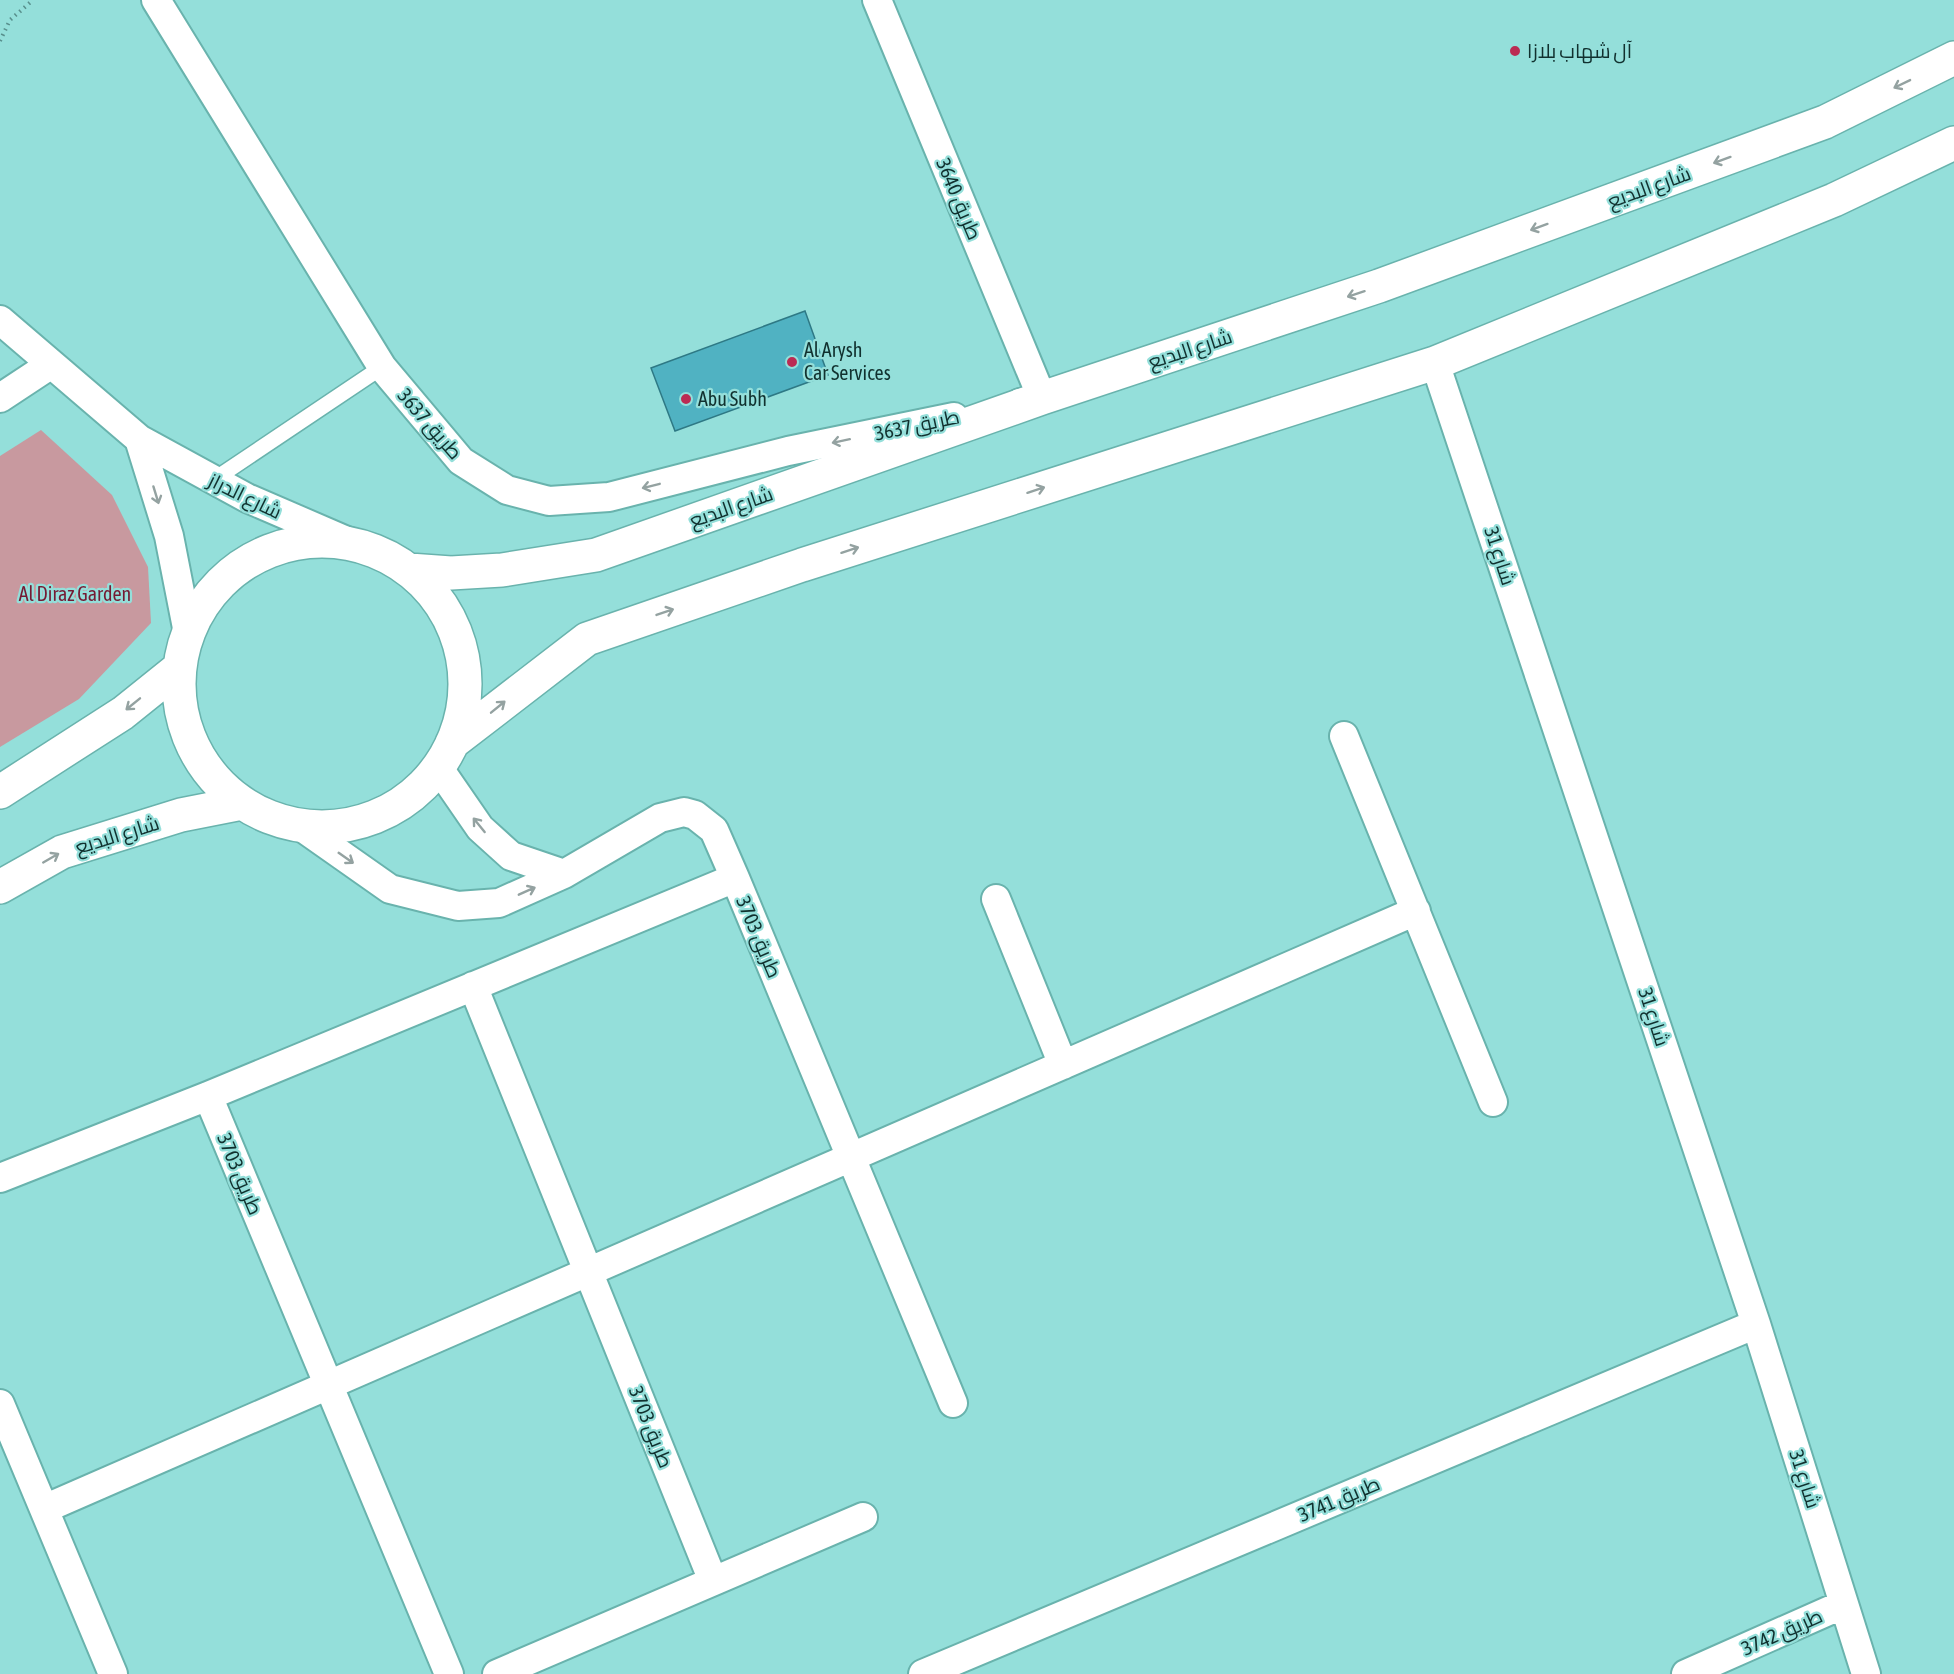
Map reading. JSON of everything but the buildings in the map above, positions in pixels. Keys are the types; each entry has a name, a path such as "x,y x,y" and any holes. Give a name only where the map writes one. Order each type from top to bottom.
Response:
{"main road":[{"name":"شارع البديع","path":"409,570 451,573 502,570 596,555 1042,398 1379,286 1814,126 1954,58"},
{"path":"445,755 461,718 465,690 464,662 457,636 445,611 429,588 409,570 384,554 356,545 326,540 297,543 242,565 219,584 201,607 188,633 179,668 178,693 183,720 191,744 205,766 242,803 260,813 299,825 325,827 352,823 377,815 414,792 445,755 587,639 802,565 1435,363 1834,200 1954,143"},
{"path":"0,792 123,713 179,668"},
{"name":"شارع البديع","path":"0,887 62,852 180,815 242,803"}],"street":[{"name":"طريق 3637","path":"156,0 382,368 461,461 507,490 549,501 609,496 788,451 1042,398"},
{"name":"طريق 3640","path":"877,0 1042,398"},
{"name":"شارع الدراز","path":"0,320 139,439 212,481 356,545"},
{"name":"شارع 31","path":"1435,363 1756,1324 1866,1674"},
{"path":"0,398 50,365"},
{"path":"139,439 169,536 188,633"},
{"path":"1344,736 1493,1102"},
{"path":"445,755 480,828 511,856 564,874"},
{"path":"299,825 390,889 458,906 499,903 564,874 660,818 684,812 706,821 714,830 735,878"},
{"name":"طريق 3703","path":"0,1178 208,1096 735,878 953,1403"},
{"path":"996,900 1063,1065"},
{"path":"44,1509 1416,911"},
{"name":"طريق 3703","path":"473,986 713,1581"},
{"name":"طريق 3703","path":"208,1096 449,1674"},
{"name":"طريق 3741","path":"923,1674 1756,1324"},
{"path":"0,1404 114,1674"},
{"path":"497,1674 863,1517"},
{"name":"طريق 3742","path":"1686,1674 1844,1604"}],"lane":[{"path":"212,481 382,368"}],"path":[{"path":"0,41 10,20 33,0"}],"green space":[{"name":"Al Diraz Garden","path":"41,430 112,495 148,567 151,623 79,699 0,747 0,456"}],"place":[{"name":"آل شهاب بلازا","path":"1515,51"},
{"name":"Al Arysh Car Services","path":"792,362"},
{"name":"Abu Subh","path":"686,399"}]}
